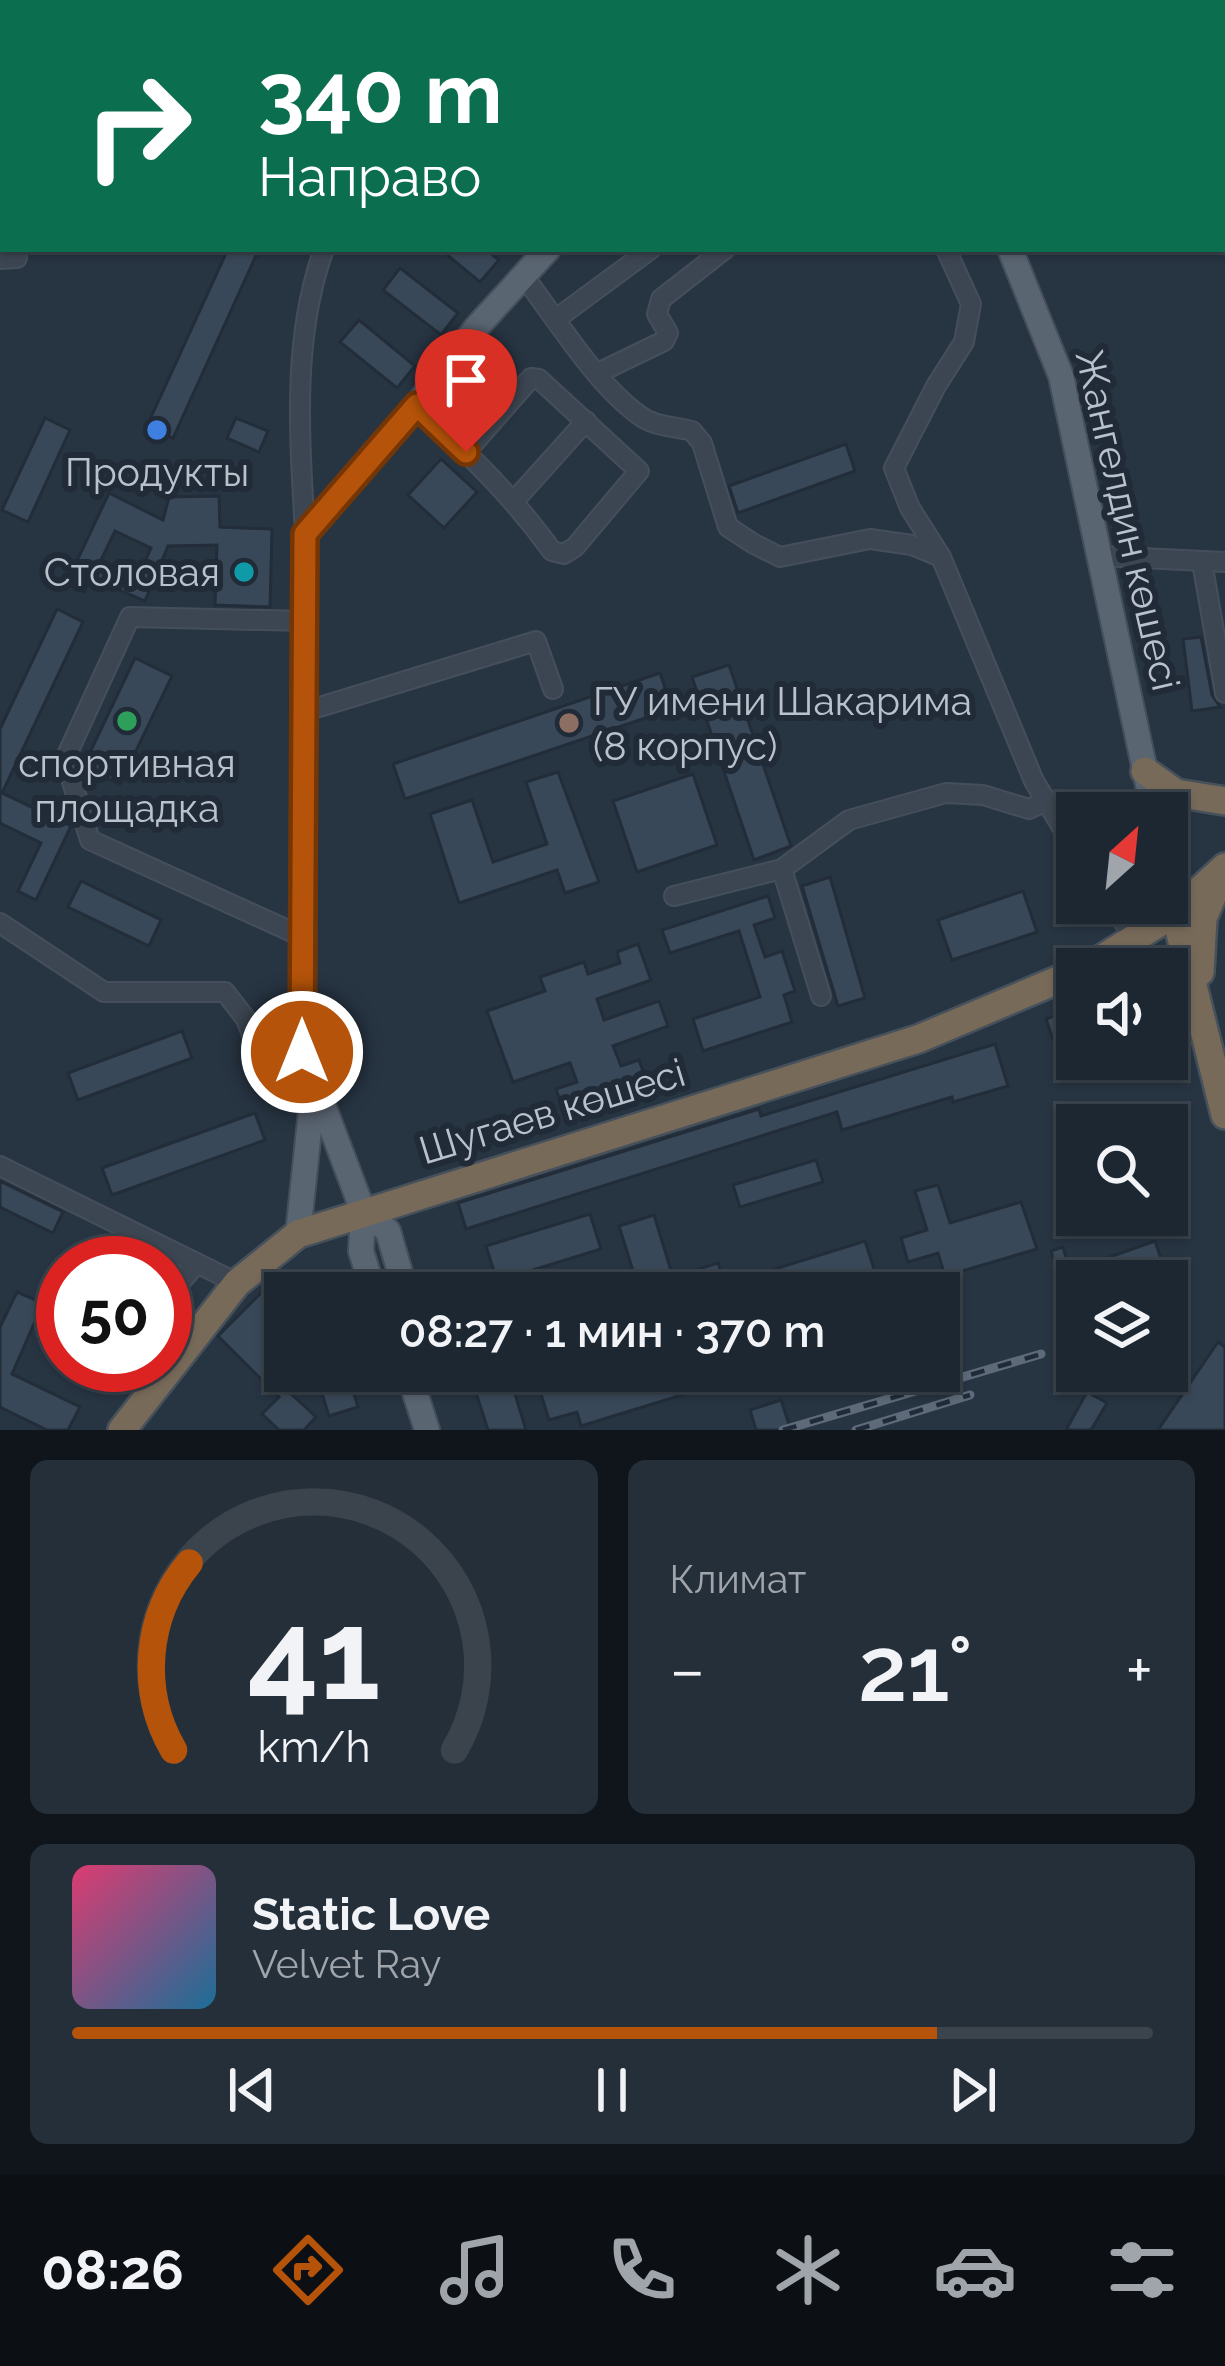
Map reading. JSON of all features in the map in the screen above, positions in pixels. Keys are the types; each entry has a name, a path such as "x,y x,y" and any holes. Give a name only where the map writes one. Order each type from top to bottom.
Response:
{"highway":[{"path":"1145,771 1176,793 1225,801"},
{"path":"1195,997 1202,918 1225,867"},
{"name":"Шугаев көшесі","path":"1188,901 1225,867"},
{"name":"Шугаев көшесі","path":"1120,948 1158,924"},
{"path":"1178,924 1225,1115"},
{"name":"Шугаев көшесі","path":"192,1332 237,1283 298,1234 918,1039 1056,981"},
{"path":"1188,990 1195,997"},
{"name":"Шугаев көшесі","path":"122,1430 144,1392"}],"main road":[{"path":"368,1272 361,1251 362,1211 302,1052 305,534 417,405 476,328 546,252"},
{"name":"Жангелдин көшесі","path":"1011,252 1061,376 1150,792"},
{"path":"298,1234 312,1078"},
{"path":"362,1211 388,1231 400,1272"},
{"path":"417,1392 428,1430"}],"street":[{"path":"305,534 298,401 315,273 323,252"},
{"path":"556,319 647,252"},
{"path":"598,373 664,341 668,333 657,314 661,299 721,252"},
{"path":"947,252 971,304 964,342 894,468 910,508 941,556 1034,781 1056,817"},
{"path":"525,278 598,373 639,416 661,426 692,431 702,443 728,527 780,556 870,538 912,544 941,556"},
{"path":"417,405 515,500 552,551 564,554 575,548 639,471 539,379 531,378 466,452"},
{"path":"515,500 586,421"},
{"path":"1099,556 1225,562"},
{"path":"1202,562 1225,693"},
{"path":"303,937 91,840 65,759 130,617 304,621"},
{"path":"303,712 536,641 553,689"},
{"path":"674,896 782,869 849,820 946,794 982,795 1028,809 1046,801"},
{"path":"782,869 821,996"},
{"path":"0,923 104,992 225,992 246,1019 272,1086 312,1078"},
{"path":"1125,924 1136,938"},
{"path":"0,1166 237,1283"},
{"path":"192,1269 197,1263"}],"building":[{"path":"227,252 258,252 173,438 147,426"},
{"path":"444,252 489,252 499,260 480,282"},
{"path":"400,268 458,313 441,335 383,290"},
{"path":"359,320 415,366 397,388 340,342"},
{"path":"45,418 70,430 28,522 2,510"},
{"path":"236,418 268,431 259,452 227,438"},
{"path":"846,444 855,471 738,513 729,486"},
{"path":"441,459 477,492 444,528 408,495"},
{"path":"109,493 163,520 169,497 219,496 220,527 272,529 270,607 215,605 217,545 168,546 145,601 90,577 84,592 66,584","holes":["115,531 151,548 136,582 99,564"]},
{"path":"57,609 83,622 2,793 71,826 36,900 18,891 41,843 0,823 0,729"},
{"path":"1201,637 1212,695 1220,707 1192,711 1183,639"},
{"name":"спортивная площадка","path":"135,658 172,676 120,784 83,767"},
{"path":"729,665 791,846 754,860 692,677"},
{"path":"660,673 672,709 405,799 393,764"},
{"path":"558,772 599,882 565,893 557,870 459,903 430,814 472,800 493,862 547,844 526,782"},
{"path":"693,774 717,845 637,872 613,801"},
{"path":"830,877 865,998 838,1006 802,886"},
{"path":"81,881 161,920 149,946 68,907"},
{"path":"1023,891 1037,932 952,960 938,920"},
{"path":"768,896 775,918 754,925 765,957 782,951 795,991 784,995 792,1022 703,1051 693,1019 760,997 739,931 670,953 662,930"},
{"path":"638,944 651,980 597,999 604,1020 659,1001 668,1026 613,1046 621,1066 639,1060 650,1091 567,1120 556,1089 577,1082 570,1063 513,1082 487,1011 545,991 540,977 584,962 588,974 620,963 617,952"},
{"path":"1056,1015 1056,1045 1055,1045 1046,1019"},
{"path":"182,1031 192,1058 78,1100 68,1073"},
{"path":"995,1044 1008,1086 953,1102 952,1097 842,1130 837,1112 466,1229 458,1203 759,1109 761,1116"},
{"path":"255,1113 265,1140 112,1195 102,1168"},
{"path":"816,1160 823,1182 740,1207 733,1185"},
{"path":"0,1181 63,1212 53,1233 0,1207"},
{"path":"938,1185 950,1223 1021,1202 1037,1249 959,1272 944,1272 938,1253 908,1262 901,1238 927,1230 915,1191"},
{"path":"590,1214 601,1249 526,1272 494,1272 486,1246"},
{"path":"654,1215 671,1272 633,1272 619,1226"},
{"path":"865,1241 875,1272 765,1272"},
{"path":"1155,1241 1162,1260 1104,1260"},
{"path":"1063,1247 1067,1260 1056,1260 1056,1268 1051,1251"},
{"path":"718,1263 721,1272 689,1272"},
{"path":"17,1292 36,1300 36,1319 12,1374 36,1386 36,1392 49,1392 80,1407 68,1430 47,1430 0,1407 0,1327"},
{"path":"261,1293 264,1296 264,1382 218,1336"},
{"path":"1218,1342 1225,1347 1225,1430 1158,1430"},
{"path":"274,1392 289,1392 316,1417 304,1430 279,1430 262,1414 279,1397"},
{"path":"322,1392 353,1392 358,1407 329,1416"},
{"path":"476,1392 514,1392 526,1430 488,1430"},
{"path":"540,1392 692,1392 581,1426 577,1412 549,1420"},
{"path":"1087,1392 1107,1403 1091,1430 1066,1430"},
{"path":"781,1400 791,1430 756,1430 750,1410"}],"railway":[{"path":"783,1430 1041,1354"},
{"path":"856,1430 970,1395"}],"place":[{"name":"Продукты","path":"157,430"},
{"name":"Столовая","path":"244,572"},
{"name":"спортивная площадка","path":"127,721"},
{"name":"ГУ имени Шакарима (8 корпус)","path":"569,723"}],"route":[{"path":"302,1052 305,534 417,405 466,452"}]}
